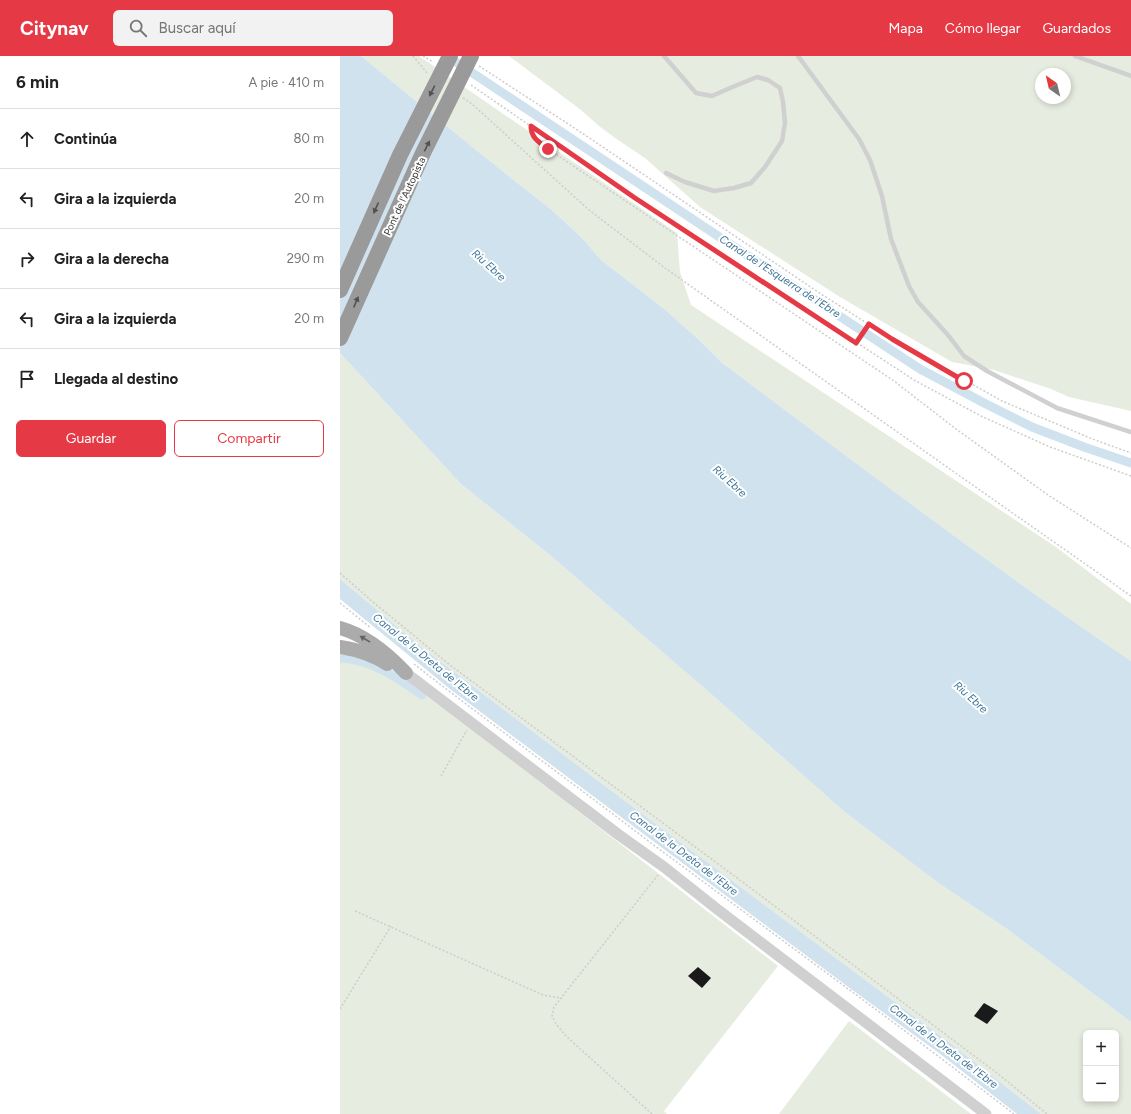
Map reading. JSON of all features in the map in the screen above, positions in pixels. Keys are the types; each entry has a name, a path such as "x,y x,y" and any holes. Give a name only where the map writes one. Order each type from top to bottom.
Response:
{"highway":[{"name":"Pont de l'Autopista","path":"340,290 400,155 450,56"},
{"name":"Pont de l'Autopista","path":"340,338 417,167 474,60"}],"main road":[{"path":"340,628 366,639 395,661 410,668"},
{"path":"340,647 359,650 380,659 410,668"}],"street":[{"path":"410,668 472,722 986,1114"}],"lane":[{"path":"664,56 696,93 712,96 757,77 768,80 780,88 785,123 782,141 765,167 751,182 734,188 714,191 685,182 666,173"},
{"path":"798,56 859,139 870,160 882,196 891,239 909,286 918,302 948,335 964,356 987,371 1057,408 1131,432"},
{"path":"1075,56 1131,76"}],"path":[{"path":"413,56 424,72 430,76"},
{"path":"474,60 821,294 898,343 1002,401 1095,440 1131,453"},
{"path":"476,88 635,198 914,380 981,416 1050,447 1131,476"},
{"path":"460,96 472,104 589,210 665,268 1131,596"},
{"path":"531,126 533,138 565,161 894,382 1048,496 1131,548"},
{"path":"856,343 869,324"},
{"path":"340,573 450,665 997,1072 1047,1114"},
{"path":"340,603 373,630"},
{"path":"410,668 512,739 616,815 1014,1114"},
{"path":"441,776 472,722"},
{"path":"652,1114 567,1037 556,1024 552,1016 554,1007 664,868"},
{"path":"355,911 543,995 562,998"},
{"path":"340,1009 391,926"}],"shaded area":[{"path":"361,56 419,56 677,233 680,272 691,305 1056,547 1131,604 1131,661 975,551 721,362 663,308 601,260 583,239 553,211"},
{"path":"509,56 1131,56 1131,411 1069,397 1051,389 994,370 952,362 840,297 700,207 645,158 599,126 581,110"},
{"path":"340,353 461,484 551,556 846,813 937,882 1007,929 1131,1022 1131,1114 1041,1114 950,1043 420,646 340,579"},
{"path":"340,655 371,660 410,681 778,966 664,1111 667,1114 340,1114"},
{"path":"849,1021 971,1114 779,1114"}],"water":[{"name":"Riu Ebre","path":"340,56 361,56 553,211 583,239 601,260 663,308 721,362 975,551 1131,661 1131,1022 1007,929 937,882 846,813 551,556 461,484 340,353"},
{"name":"Canal de la Dreta de l'Ebre","path":"340,579 420,646 950,1043 1041,1114 1017,1114 939,1053 851,989 450,689 340,599"}],"building":[{"path":"698,967 711,978 702,988 688,976"},
{"path":"984,1003 998,1011 987,1024 974,1016"}],"waterway":[{"name":"Canal de l'Esquerra de l'Ebre","path":"447,56 920,369 1032,427 1131,463"},
{"path":"340,658 363,662 384,670 422,695"}],"route":[{"path":"548,149 533,138 531,126 635,198 856,343 869,324 964,381"}]}
